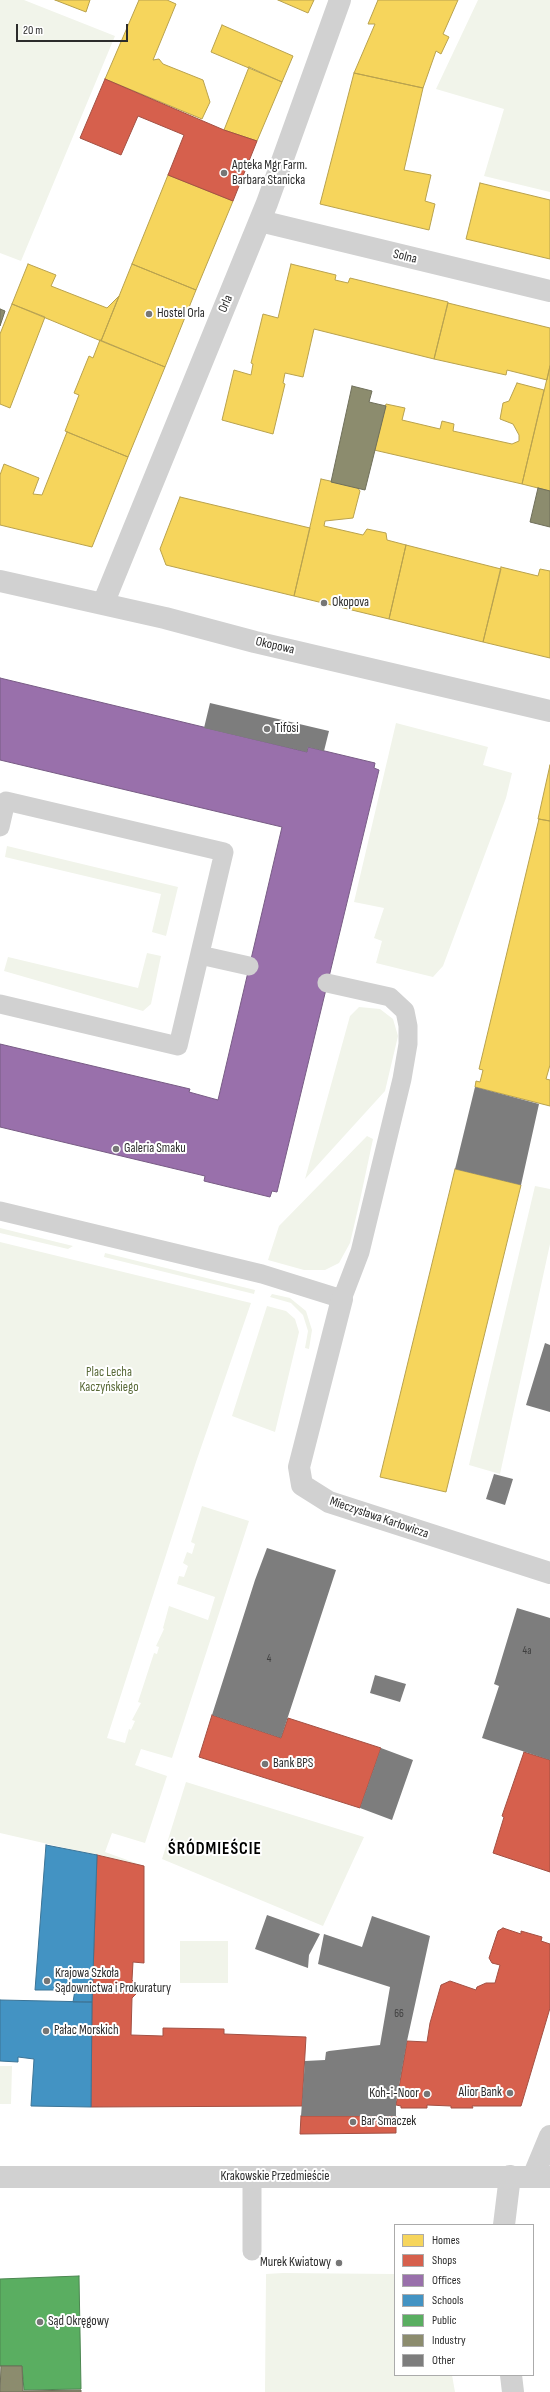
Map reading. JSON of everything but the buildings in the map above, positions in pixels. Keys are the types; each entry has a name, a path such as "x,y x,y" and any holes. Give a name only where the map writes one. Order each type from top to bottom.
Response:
{"street":[{"name":"Orla","path":"103,604 260,221 340,0"},
{"name":"Solna","path":"260,221 550,291"},
{"name":"Okopowa","path":"0,581 103,604 550,711"},
{"name":"Mieczysława Karłowicza","path":"342,1299 299,1467 302,1485 329,1502 550,1573"},
{"path":"542,2177 550,2136"},
{"path":"504,2224 510,2176"},
{"name":"Krakowskie Przedmieście","path":"0,2177 542,2177"},
{"path":"511,2376 513,2392"}],"lane":[{"path":"0,827 6,801 224,852 178,1046 0,1004"},
{"path":"200,955 250,966"},
{"path":"0,1211 262,1274 342,1299 360,1252 402,1079 408,1044 408,1026 405,1011 390,997 328,983"},
{"path":"252,2177 252,2251"}],"green space":[{"path":"0,0 24,0 115,36 21,261 0,253"},
{"path":"478,0 550,0 550,192 484,176 504,109 436,89"},
{"path":"396,723 488,747 483,765 512,773 506,798 443,966 433,977 376,963 382,941 374,938 384,908 354,902"},
{"path":"7,846 178,887 166,936 152,932 161,894 5,857"},
{"path":"147,953 161,956 151,1004 143,1011 4,971 8,957 138,988"},
{"path":"359,1007 380,1009 393,1019 398,1036 385,1091 305,1179 350,1016"},
{"path":"367,1136 373,1139 360,1200 350,1243 339,1263 325,1270 304,1270 268,1260 279,1226"},
{"path":"535,1186 550,1189 550,1244 500,1474 469,1465"},
{"path":"0,1228 73,1246 68,1249 0,1233"},
{"name":"Plac Lecha Kaczyńskiego","path":"0,1242 251,1303 196,1462 107,1738 125,1743 129,1729 131,1730 135,1721 132,1720 141,1703 138,1702 154,1653 157,1654 159,1647 156,1646 164,1629 169,1606 208,1620 215,1597 177,1584 179,1576 184,1577 188,1566 183,1563 187,1552 192,1554 195,1544 191,1542 202,1506 249,1521 172,1758 141,1749 135,1765 167,1776 145,1843 112,1833 105,1852 144,1866 0,1833"},
{"path":"105,1253 255,1290 254,1294 104,1257"},
{"path":"272,1294 290,1298 306,1311 312,1330 309,1349 305,1348 308,1331 303,1315 291,1303 270,1297"},
{"path":"267,1306 286,1311 295,1319 299,1332 275,1432 232,1416"},
{"path":"186,1782 364,1837 323,1926 162,1859"},
{"path":"180,1941 228,1941 228,1983 180,1983"},
{"path":"0,2066 12,2066 11,2104 0,2104"},
{"path":"266,2274 394,2274 394,2376 452,2376 455,2392 265,2392"}],"place":[{"name":"Apteka Mgr Farm. Barbara Stanicka","path":"224,173"},
{"name":"Hostel Orla","path":"149,314"},
{"name":"Okopova","path":"324,603"},
{"name":"Tifosi","path":"267,729"},
{"name":"Galeria Smaku","path":"116,1149"},
{"name":"Bank BPS","path":"265,1764"},
{"name":"Krajowa Szkoła Sądownictwa i Prokuratury","path":"47,1981"},
{"name":"Pałac Morskich","path":"46,2031"},
{"name":"Alior Bank","path":"510,2093"},
{"name":"Koh-i-Noor","path":"427,2094"},
{"name":"Bar Smaczek","path":"353,2122"},
{"name":"Murek Kwiatowy","path":"339,2263"},
{"name":"Sąd Okręgowy","path":"40,2322"}],"district":[{"name":"ŚRÓDMIEŚCIE","path":"215,1850"}]}
